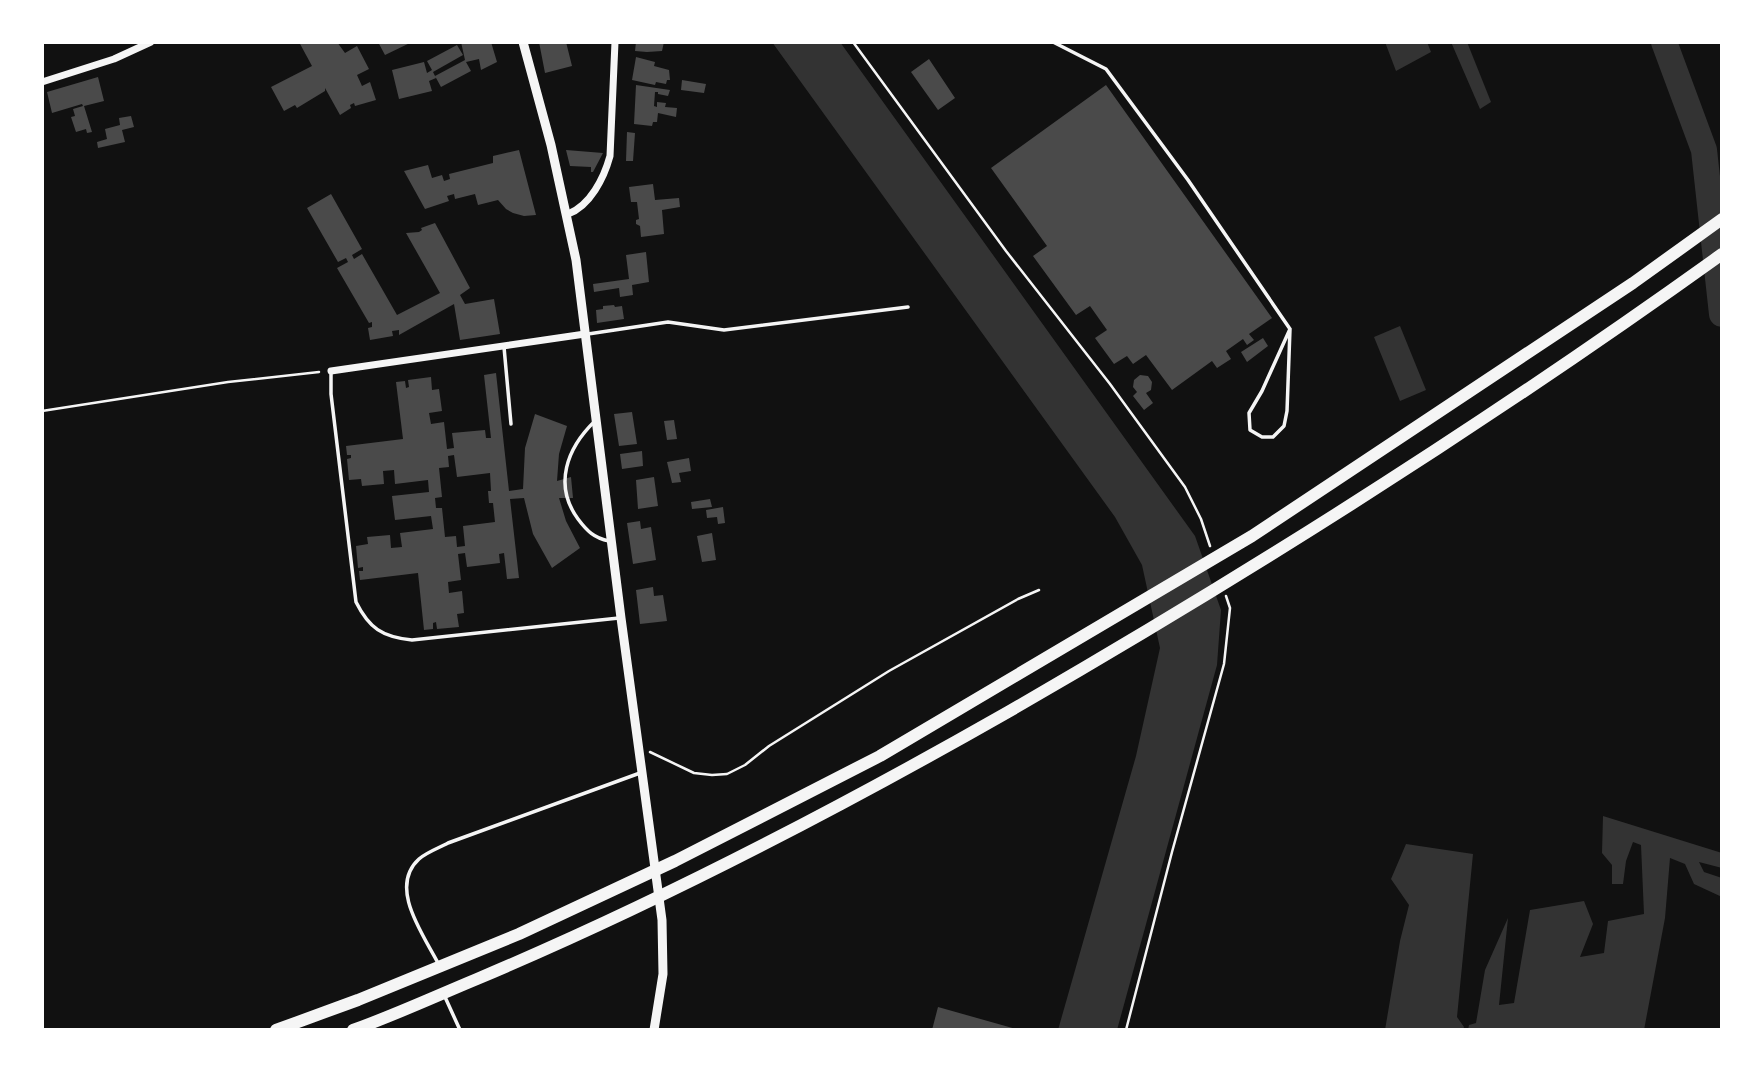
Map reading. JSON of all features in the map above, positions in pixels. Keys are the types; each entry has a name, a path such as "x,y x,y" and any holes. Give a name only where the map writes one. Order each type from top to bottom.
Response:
{"highway":[{"path":"276,1030 519,934 773,813 880,756 1099,629 1252,536 1612,298 1722,219"},
{"path":"353,1030 618,916 896,776 1264,561 1464,431 1650,306 1722,254"}],"street":[{"path":"42,82 114,59 150,42"},
{"path":"523,42 568,215 586,334 662,920 663,974 654,1030"},
{"path":"568,215 575,212 592,194 605,174 610,156 615,42"},
{"path":"331,371 586,334"}],"lane":[{"path":"1053,42 1106,69 1188,180 1290,329 1284,426 1273,437 1262,437 1250,430 1250,413 1290,329"},
{"path":"1067,42 1069,50"},
{"path":"586,334 667,322 724,330 908,307"},
{"path":"504,347 511,424"},
{"path":"331,371 331,394 356,602 373,626 383,634 412,640 621,618"},
{"path":"596,419 582,433 569,454 564,473 566,495 574,514 587,530 597,538 612,542"},
{"path":"439,967 406,893 407,874 420,858 448,843 642,772"},
{"path":"443,993 460,1030"}],"path":[{"path":"853,42 1006,251 1110,384 1185,487 1201,519 1213,557"},
{"path":"42,411 228,382 331,371"},
{"path":"639,747 694,773 727,774 889,671 1039,590"},
{"path":"1126,1030 1224,664 1230,608 1226,595"}],"shaded area":[{"path":"772,42 840,42 1195,536 1221,610 1217,665 1117,1030 1058,1030 1136,756 1160,648 1142,565 1115,517"},
{"path":"1385,42 1427,42 1431,52 1396,71"},
{"path":"1451,42 1467,42 1491,102 1480,109"},
{"path":"1400,326 1426,390 1400,401 1374,337"},
{"path":"1603,816 1722,853 1722,868 1699,862 1704,872 1722,878 1722,897 1694,884 1685,864 1670,858 1665,918 1644,1030 1468,1030 1469,1025 1476,1023 1485,970 1508,918 1499,1005 1514,1003 1530,910 1584,901 1593,924 1580,957 1604,953 1608,921 1644,914 1641,845 1633,842 1626,861 1623,884 1612,884 1612,865 1602,853"},
{"path":"1406,844 1473,854 1457,1017 1464,1027 1463,1030 1385,1030 1409,905 1391,879"}],"building":[{"path":"299,42 337,42 345,53 357,46 369,69 357,75 362,86 370,82 376,100 355,106 354,103 340,115 325,88 325,91 297,108 295,105 284,111 271,87 312,66"},
{"path":"378,42 412,42 385,55"},
{"path":"461,42 491,42 497,62 481,70 479,59 466,62 471,71 441,87 435,76 465,60"},
{"path":"539,42 566,42 572,66 545,73"},
{"path":"636,42 664,42 662,51 647,52 635,51"},
{"path":"457,45 463,55 433,72 436,78 429,81 432,91 399,99 392,70 424,62 427,73 432,70 427,61"},
{"path":"636,57 655,62 654,66 669,70 670,80 667,80 666,84 656,82 655,85 632,80"},
{"path":"929,59 955,98 938,110 911,72"},
{"path":"98,77 104,101 84,106 92,132 87,133 86,129 76,132 71,117 75,116 73,109 83,106 82,104 52,113 47,92"},
{"path":"682,80 706,84 704,93 681,90"},
{"path":"636,85 670,90 668,96 655,92 654,106 657,107 657,102 666,103 665,107 677,108 676,117 658,113 657,122 653,122 652,126 634,124"},
{"path":"1106,85 1272,318 1249,334 1254,340 1247,345 1243,339 1226,351 1231,359 1217,368 1212,361 1172,390 1146,355 1133,364 1127,356 1114,364 1095,338 1107,330 1090,306 1076,315 1033,256 1047,246 991,168"},
{"path":"131,116 134,127 122,130 125,142 98,148 97,142 107,139 105,129 120,125 119,118"},
{"path":"627,132 635,133 633,161 626,161"},
{"path":"519,150 536,215 513,213 498,200 478,205 475,194 455,199 454,194 447,196 449,201 425,209 404,171 428,165 432,178 442,175 444,181 450,179 449,174 493,163 493,156"},
{"path":"566,150 603,153 591,172 591,167 570,166"},
{"path":"653,184 655,200 679,198 680,207 662,210 664,234 641,237 640,226 636,224 639,219 637,202 631,202 629,187"},
{"path":"331,194 362,249 352,255 354,259 362,254 397,315 440,293 406,233 419,232 421,228 435,223 470,288 460,295 465,304 494,299 500,334 460,340 454,304 399,335 399,330 392,331 393,336 370,340 368,328 372,327 372,322 369,323 337,268 348,262 346,258 338,262 307,208"},
{"path":"646,252 649,282 632,285 633,295 620,297 619,288 594,292 593,284 629,279 626,255"},
{"path":"614,305 622,306 624,319 597,323 596,310"},
{"path":"1263,338 1268,346 1247,362 1241,352"},
{"path":"496,373 509,491 523,489 525,448 535,414 567,426 559,454 557,481 571,477 573,498 559,498 566,521 580,548 552,568 533,534 524,498 510,499 519,578 507,579 504,553 499,554 500,563 467,567 465,553 458,554 461,580 448,582 449,593 462,591 464,613 457,614 459,627 437,629 436,622 433,623 433,629 424,630 418,573 360,580 359,571 363,571 363,567 358,568 356,546 368,544 367,537 390,535 391,548 402,547 400,533 433,529 431,516 395,520 392,496 429,492 428,480 395,484 394,470 383,471 384,484 362,486 361,479 349,480 347,459 351,458 351,455 347,455 346,446 403,439 396,382 405,381 406,388 409,387 408,380 431,377 432,390 439,389 442,411 429,413 431,424 444,422 447,449 454,448 452,433 485,430 486,438 491,438 484,375","holes":["454,455 457,477 490,473 489,503 493,503 495,522 463,526 465,546 457,547 456,536 445,537 442,508 436,508 435,498 442,497 439,468 449,467 448,456"]},
{"path":"1140,375 1148,376 1152,382 1151,390 1146,393 1153,403 1144,410 1133,396 1137,392 1133,387 1134,380"},
{"path":"632,412 637,444 619,446 614,414"},
{"path":"674,420 677,439 667,440 664,421"},
{"path":"642,451 643,466 622,469 620,454"},
{"path":"689,458 691,471 679,473 681,482 672,483 667,462"},
{"path":"654,477 658,506 638,509 636,480"},
{"path":"710,499 712,507 692,509 691,502"},
{"path":"723,507 725,523 718,524 717,517 707,518 706,510"},
{"path":"640,521 641,529 651,527 656,560 633,564 627,523"},
{"path":"712,533 716,560 702,562 697,536"},
{"path":"653,587 654,596 663,595 667,621 640,624 636,590"},
{"path":"938,1007 1016,1029 1016,1030 932,1030"}],"waterway":[{"path":"1664,42 1704,150 1722,314"},
{"path":"1670,57 1672,42"}]}
